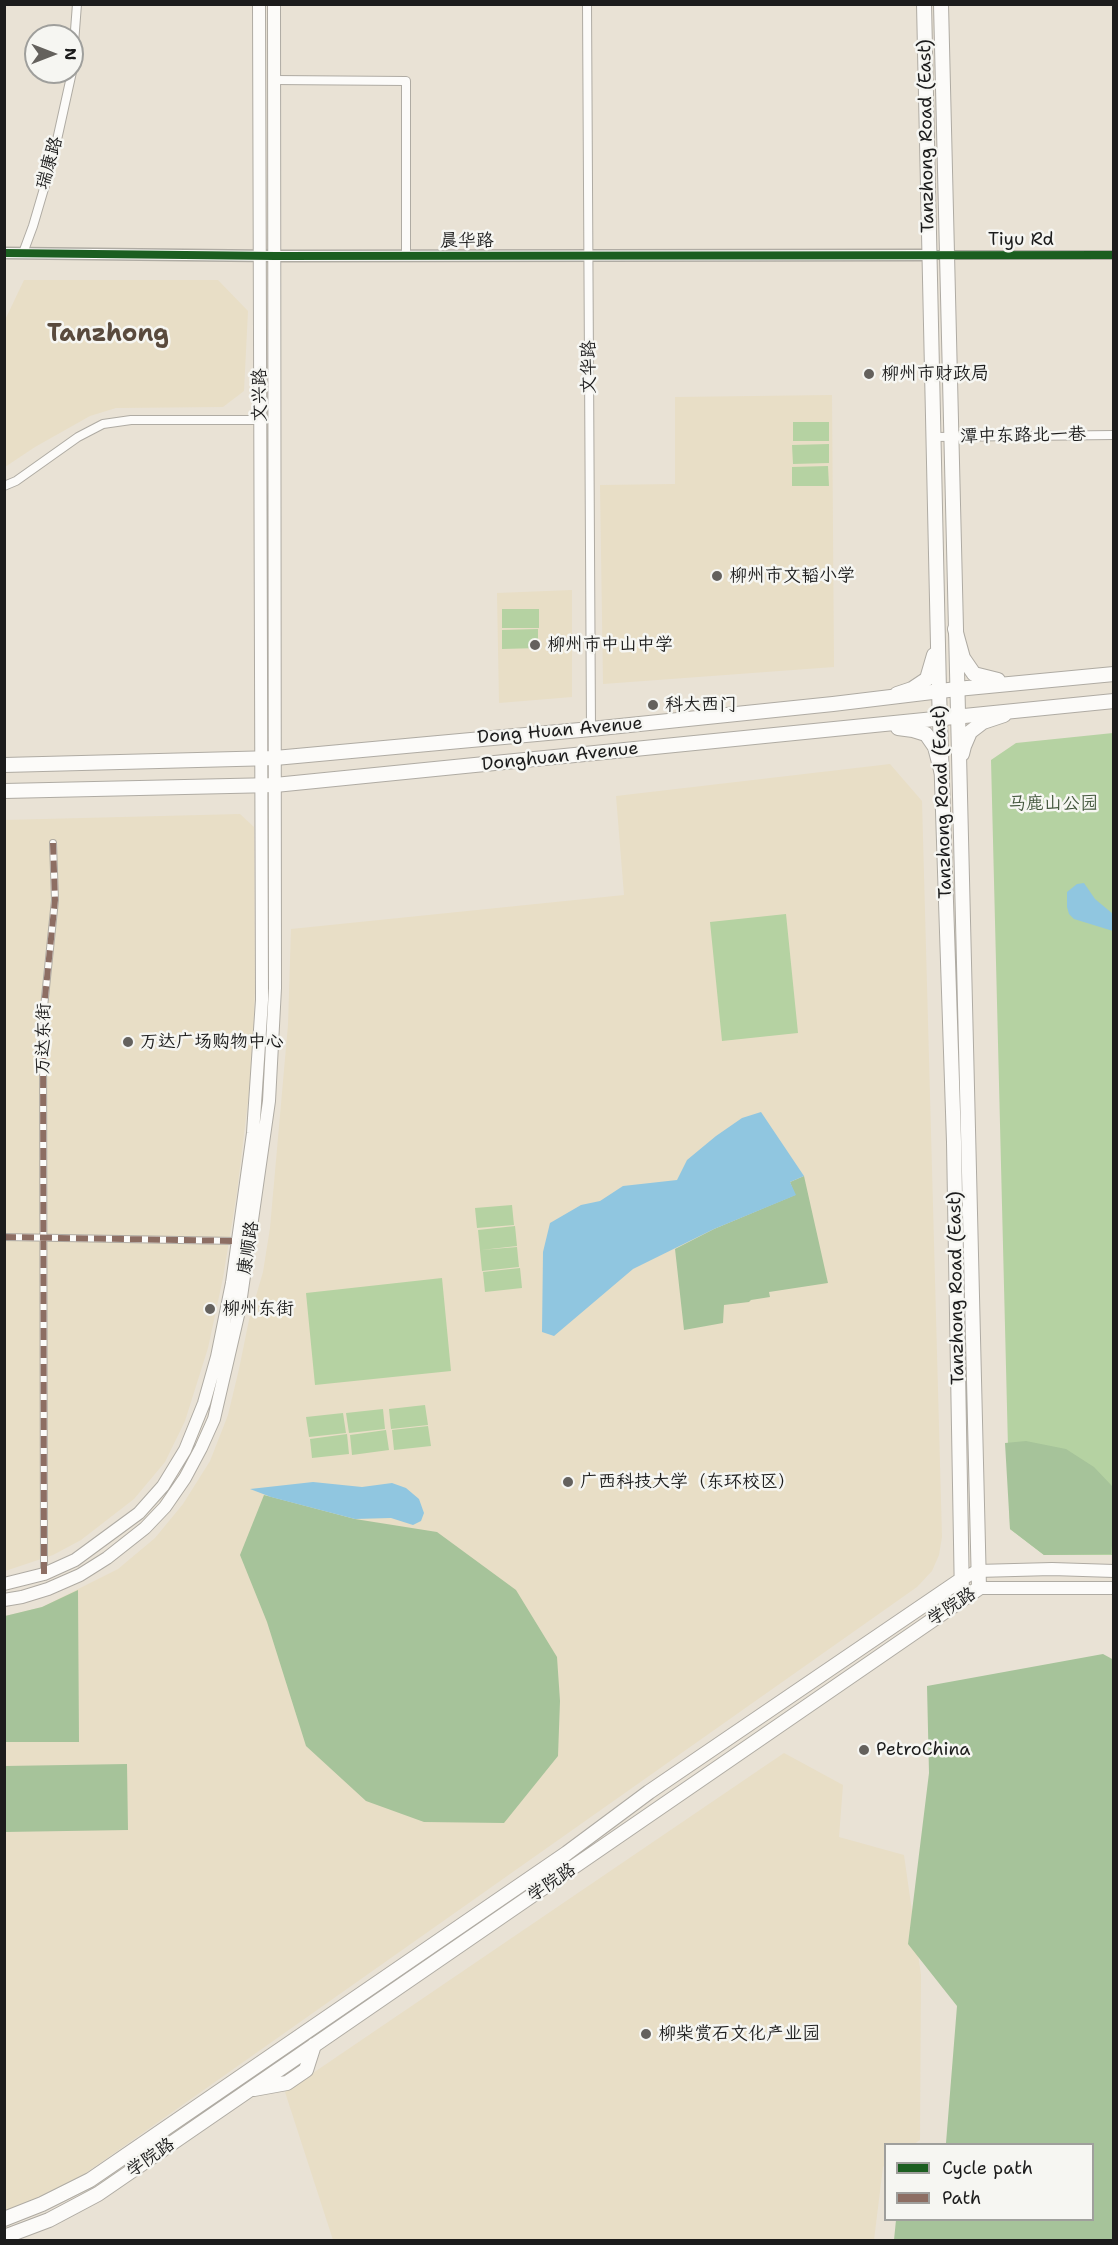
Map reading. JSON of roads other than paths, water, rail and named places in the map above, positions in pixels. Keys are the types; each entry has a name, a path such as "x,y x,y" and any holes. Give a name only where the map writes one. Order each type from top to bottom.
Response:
{"main road":[{"name":"文兴路","path":"260,4 260,420 268,758"},
{"name":"文兴路","path":"268,785 275,256 274,4"},
{"name":"Tanzhong Road (East)","path":"924,4 939,691 954,1130 962,1599"},
{"name":"Tanzhong Road (East)","path":"941,4 979,1588"},
{"path":"955,629 963,658 974,674 992,680 1021,682"},
{"path":"889,697 912,689 927,679 938,632"},
{"name":"Dong Huan Avenue","path":"4,765 268,758 591,729 1113,674"},
{"name":"Donghuan Avenue","path":"4,791 268,785 1113,701"},
{"path":"959,774 963,746 970,732 983,722 1017,711"},
{"path":"875,726 913,730 926,734 935,747 942,774"},
{"name":"康顺路","path":"4,1584 44,1574 75,1560 139,1513 163,1486 185,1450 204,1403 217,1357 238,1241 253,1133 262,1000 268,785"},
{"name":"康顺路","path":"4,1600 22,1598 80,1575 107,1558 145,1528 165,1507 185,1478 214,1419 239,1311 269,1101 275,988 268,785"},
{"name":"学院路","path":"4,2219 42,2204 90,2180 567,1852 649,1792 962,1579 977,1571 1052,1569 1113,1571"},
{"name":"学院路","path":"4,2237 49,2220 98,2194 979,1588 1113,1587"}],"street":[{"name":"瑞康路","path":"76,24 77,4"},
{"name":"文华路","path":"587,4 591,729"},
{"path":"274,80 406,81 406,256"},
{"name":"瑞康路","path":"23,253 53,158 69,84"},
{"name":"晨华路","path":"4,253 260,256 929,255"},
{"name":"Tiyu Rd","path":"929,255 1113,255"},
{"path":"4,486 16,482 78,437 103,424 131,420 260,420"},
{"name":"潭中东路北一巷","path":"933,437 1113,435"},
{"name":"万达东街","path":"44,1574 43,1017 55,900 52,843"},
{"path":"4,1237 238,1241"}],"water":[{"path":"1084,883 1095,899 1113,914 1113,931 1074,919 1069,914 1067,892 1077,884"},
{"path":"761,1112 804,1176 790,1182 796,1195 714,1229 633,1269 554,1336 542,1332 543,1252 550,1223 581,1205 600,1201 623,1186 677,1180 687,1160 716,1136 742,1118"},
{"path":"313,1482 362,1487 392,1483 406,1488 419,1499 424,1513 421,1521 413,1525 391,1518 355,1519 271,1497 250,1489"}],"place":[{"name":"柳州市财政局","path":"869,374"},
{"name":"柳州市文韬小学","path":"717,576"},
{"name":"柳州市中山中学","path":"535,645"},
{"name":"科大西门","path":"653,705"},
{"name":"万达广场购物中心","path":"128,1042"},
{"name":"柳州东街","path":"210,1309"},
{"name":"广西科技大学（东环校区）","path":"568,1482"},
{"name":"PetroChina","path":"864,1750"},
{"name":"柳柴赏石文化产业园","path":"646,2034"}],"district":[{"name":"Tanzhong","path":"108,335"}],"park label":[{"name":"马鹿山公园","path":"1053,804"}]}
